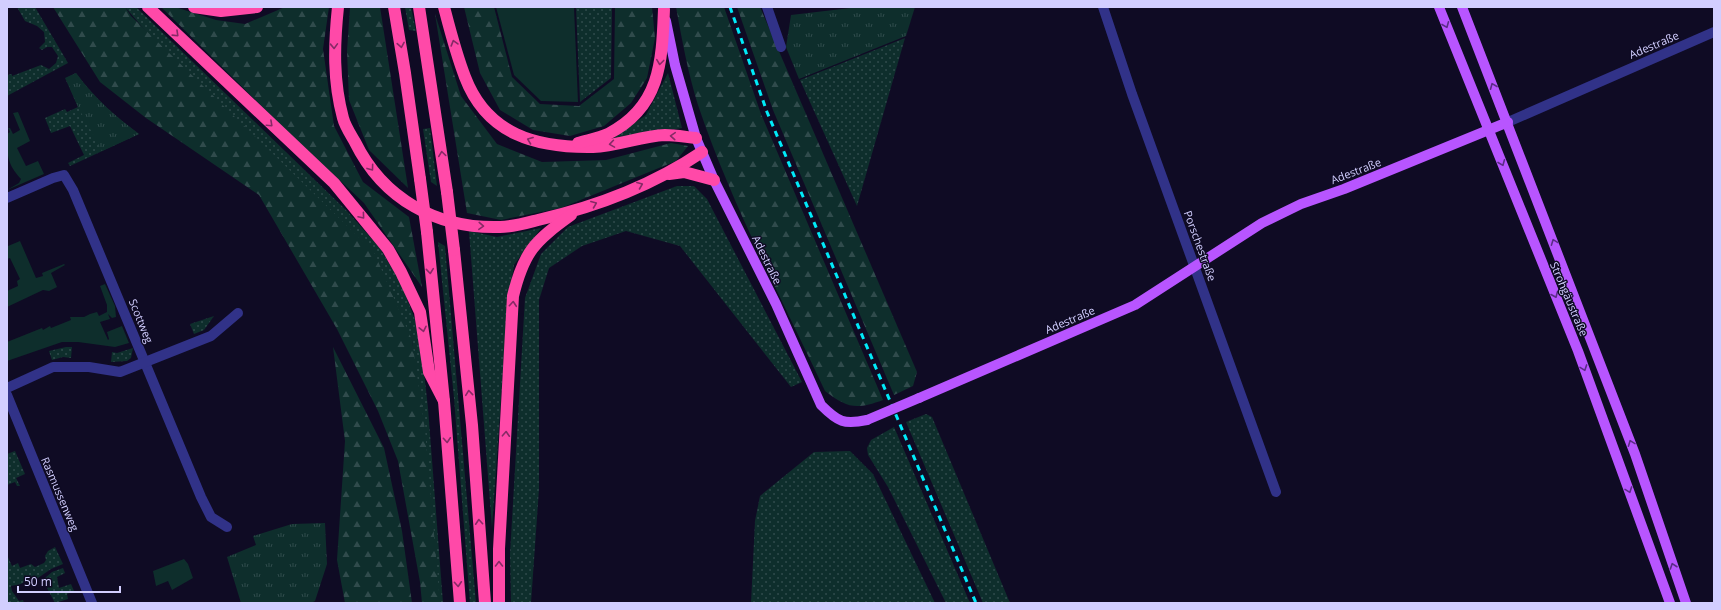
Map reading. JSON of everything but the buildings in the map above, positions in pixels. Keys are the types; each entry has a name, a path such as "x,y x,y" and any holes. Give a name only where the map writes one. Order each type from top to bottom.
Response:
{"highway":[{"path":"148,7 334,183 388,249 402,272 420,312 429,372 444,401"},
{"path":"194,7 221,11 257,7"},
{"path":"338,7 334,39 336,84 343,120 360,153 380,180 404,200 437,219 469,225 500,227 574,212 666,174 702,152"},
{"path":"394,7 405,73 426,232 444,401 460,603"},
{"path":"419,7 447,192 454,250 472,425 485,603"},
{"path":"444,7 465,78 481,106 489,115 517,135 537,143 594,147 666,135 696,138"},
{"path":"568,145 607,134 636,114 647,100 660,69 664,8"},
{"path":"666,174 684,172 714,180"},
{"path":"499,603 499,549 514,296 518,274 532,247 543,235 574,212"}],"main road":[{"name":"Strohgäustraße","path":"1439,7 1578,351 1670,603"},
{"name":"Strohgäustraße","path":"1462,7 1508,122 1635,454 1686,603"},
{"name":"Adestraße","path":"664,8 675,65 696,138 714,180 776,304 821,405 833,416 842,421 851,423 867,420 1136,305 1262,223 1301,204 1489,131 1508,122"}],"street":[{"path":"767,7 781,47"},
{"name":"Porschestraße","path":"1103,7 1276,492"},
{"name":"Adestraße","path":"1508,122 1714,32"},
{"name":"Scottweg","path":"7,198 53,178 64,175 73,190 201,497 211,517 227,527"},
{"path":"7,388 53,367 89,367 120,372 211,336 238,313"},
{"name":"Rasmussenweg","path":"7,395 92,603"}],"green space":[{"path":"17,7 35,7 68,63 7,96 7,75 12,74 12,76 41,65 49,69 56,63 58,56 52,47 47,47 42,50 39,48 45,42 44,32 37,26 25,21"},
{"path":"53,7 125,7 131,16 374,252 412,340 425,430 440,603 422,603 420,582 398,461 378,411 337,329 259,195 146,118 100,82"},
{"path":"125,7 136,7 347,211 379,247 401,283 415,320 423,363 428,408 443,603 438,603 412,340"},
{"path":"161,7 175,7 216,20 245,24 285,7 329,7 323,49 334,126 363,182 409,217 422,287 364,203 282,126"},
{"path":"350,7 380,7 408,188 369,150 349,100 347,51"},
{"path":"405,7 411,7 416,31 409,30"},
{"path":"464,7 494,7 512,77 540,104 579,106 614,79 615,7 652,7 655,38 647,78 631,103 604,126 570,136 533,130 500,110 480,73"},
{"path":"496,7 574,7 578,102 541,101 514,75"},
{"path":"576,7 612,7 611,78 580,102"},
{"path":"676,7 724,7 761,114 883,400 866,405 852,406 840,401 825,391 757,250 711,142 691,81"},
{"path":"737,7 760,7 917,372 913,386 894,395 773,110"},
{"path":"859,7 915,7 906,36 799,79 786,47 791,15"},
{"path":"435,14 461,96 497,144 542,162 606,160 671,143 688,146 676,161 561,208 501,220 467,213"},
{"path":"905,38 857,206 800,80"},
{"path":"76,73 90,91 105,106 139,134 70,166 68,163 84,155 70,126 51,133 45,118 65,109 67,112 78,107 65,78"},
{"path":"76,73 90,91 105,106 139,134 102,151 78,107 66,78"},
{"path":"668,73 682,128 609,141 646,115"},
{"path":"18,112 30,141 17,148 26,166 38,161 44,174 7,190 19,183 21,179 10,164 7,148 7,134 10,132 8,128 10,128 13,134 20,130 13,113"},
{"path":"430,128 437,186 431,182 423,129"},
{"path":"677,186 694,186 707,199 802,382 791,387 680,246 626,231 582,246 549,268 539,300 539,489 531,603 511,603 510,554 525,298 541,254 568,227"},
{"path":"541,228 514,265 507,312 492,528 469,231 497,237"},
{"path":"20,241 36,278 43,276 42,273 64,264 65,265 51,273 57,287 49,291 43,290 7,307 7,291 18,286 17,281 20,279 10,258 7,259 7,245 8,246"},
{"path":"438,242 445,246 476,603 470,603 454,398"},
{"path":"105,284 115,306 116,317 112,318 108,314 110,319 100,322 108,340 107,332 122,326 129,343 115,347 78,342 62,342 7,361 7,342 42,328 43,330 50,326 51,328 71,320 70,317 84,317 97,312 99,316 107,312 107,305 100,286"},
{"path":"214,316 204,330 194,334 190,324"},
{"path":"72,347 71,358 63,357 52,360 49,351"},
{"path":"333,347 384,448 402,531 412,603 345,603 337,560 345,441"},
{"path":"133,348 131,358 127,361 111,362 112,352 117,353"},
{"path":"926,414 932,417 1010,603 983,603 906,422"},
{"path":"894,427 970,603 946,603 888,487 868,455 867,448 871,440"},
{"path":"15,451 25,474 16,478 20,486 17,486 15,482 7,485 7,454"},
{"path":"850,451 873,474 935,603 751,603 755,521 760,496 814,452"},
{"path":"325,523 327,564 315,601 311,603 241,603 227,557 256,545 253,536 292,524"},
{"path":"55,547 63,564 51,569 35,580 29,579 21,584 11,586 12,591 19,601 23,600 24,603 7,603 7,555 12,566 18,563 20,568 31,564 35,567 44,563 46,560 45,556 48,551"},
{"path":"184,559 188,564 193,578 172,590 168,581 156,586 153,571"},
{"path":"63,568 65,573 57,577 59,588 71,584 74,591 67,594 68,599 55,603 47,588 49,586 45,578 52,572"}],"railway":[{"path":"730,7 767,112 976,603"}]}
